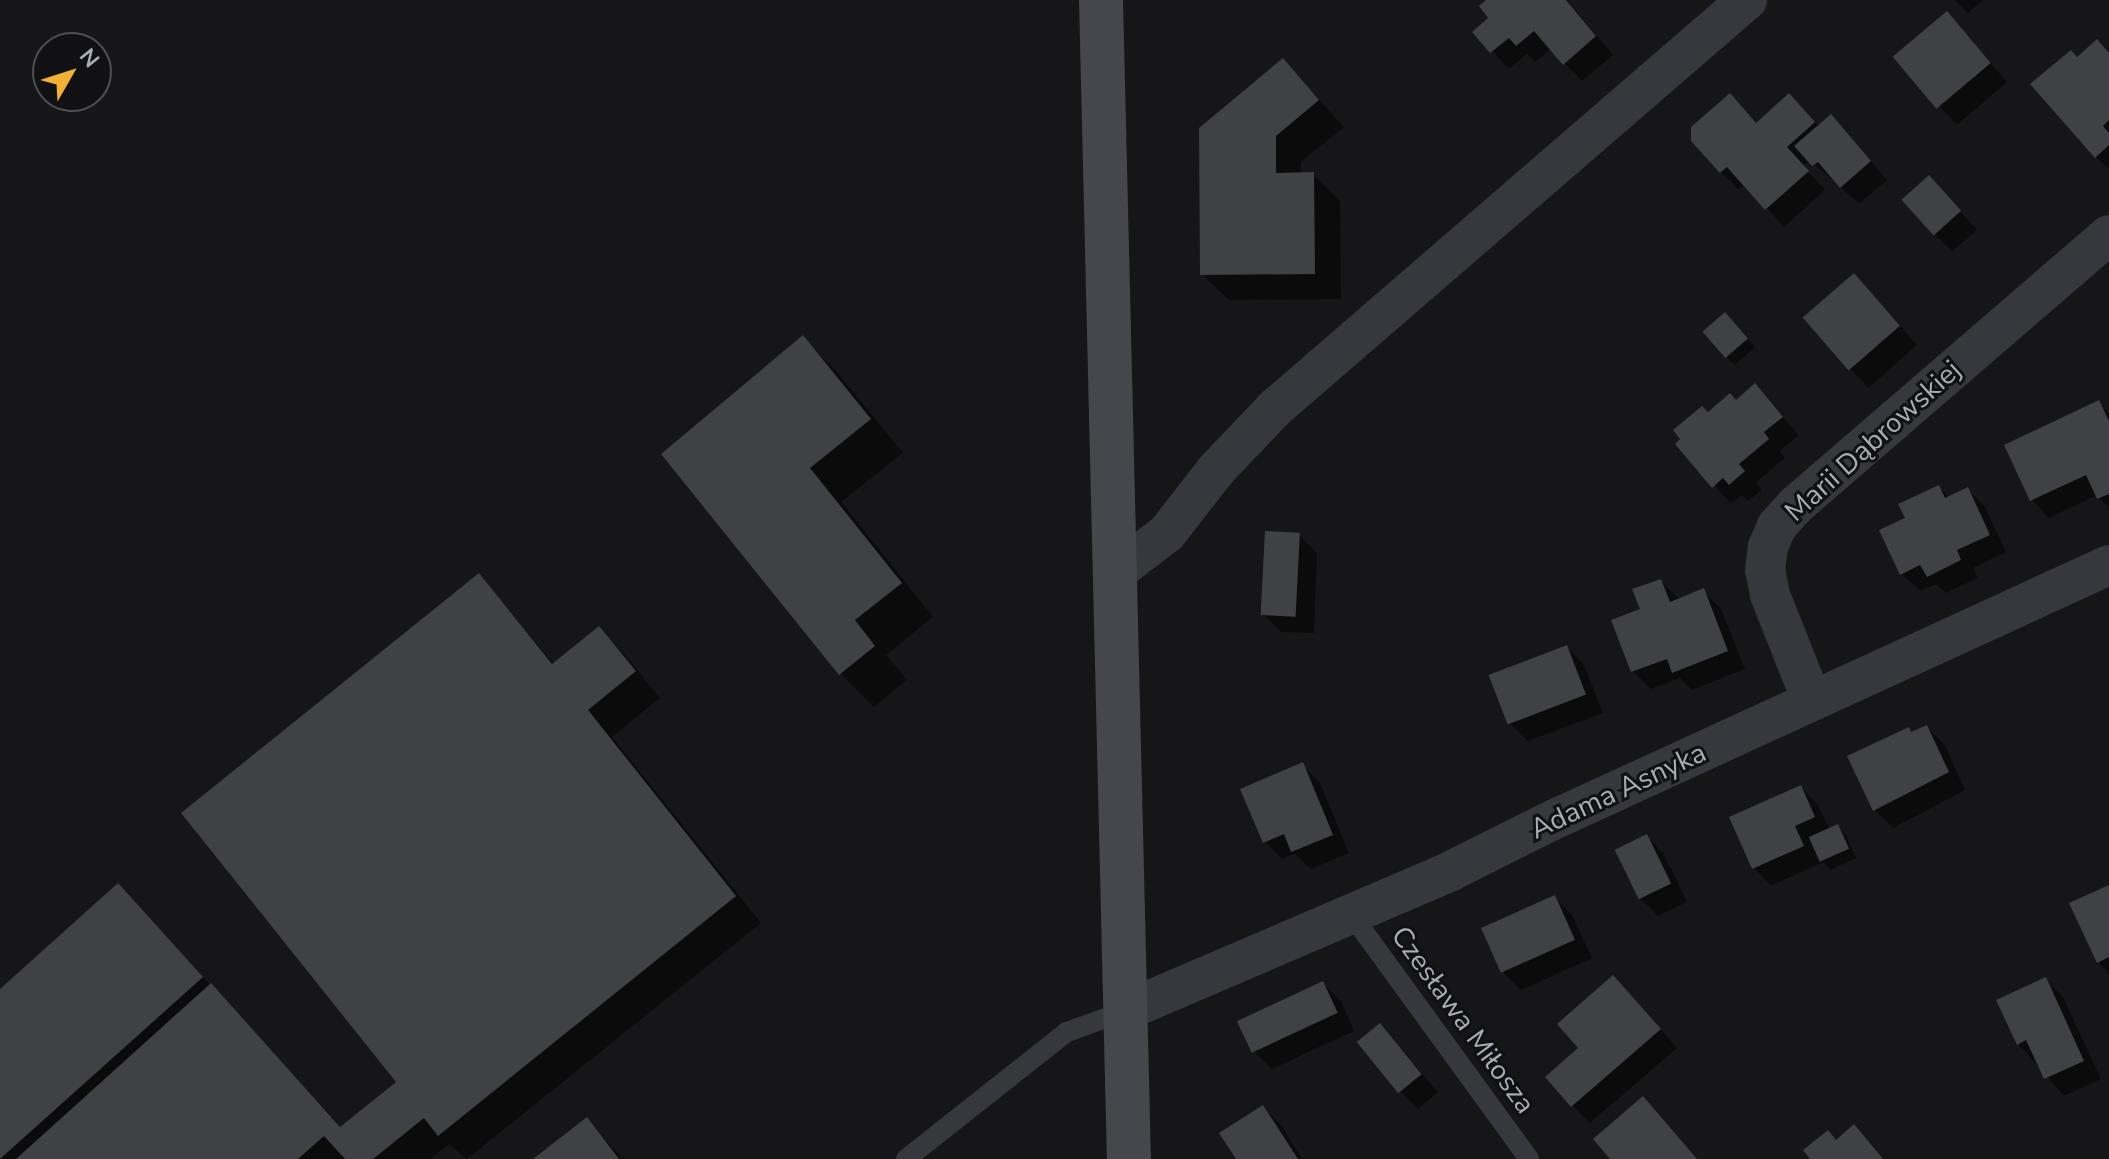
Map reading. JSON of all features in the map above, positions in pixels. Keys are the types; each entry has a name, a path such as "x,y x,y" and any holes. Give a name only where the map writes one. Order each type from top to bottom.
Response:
{"main road":[{"path":"1101,0 1129,1159"}],"street":[{"path":"1115,573 1167,533 1216,470 1275,408 1747,0"},
{"name":"Marii Dąbrowskiej","path":"1812,701 1770,595 1765,570 1768,547 1777,526 1796,505 2109,235"},
{"name":"Adama Asnyka","path":"1125,1011 1451,871 1555,819 2109,565"}],"lane":[{"name":"Czesława Miłosza","path":"1351,914 1529,1159"},
{"path":"906,1159 1067,1032 1125,1011"}],"building":[{"path":"1486,0 1566,0 1596,36 1563,65 1534,31 1516,46 1509,38 1490,53 1472,32 1488,18 1479,6"},
{"path":"1947,11 1991,63 1936,109 1893,57"},
{"path":"2097,39 2109,53 2109,120 2103,126 2109,133 2109,145 2095,158 2030,84 2071,50 2077,57"},
{"path":"1283,58 1319,100 1276,136 1276,173 1314,172 1315,274 1200,275 1199,128"},
{"path":"1730,93 1756,123 1789,93 1815,122 1787,147 1809,171 1765,210 1727,167 1720,173 1691,141 1691,127"},
{"path":"1831,114 1871,161 1840,188 1818,162 1812,166 1794,146"},
{"path":"1929,175 1961,211 1934,235 1902,200"},
{"path":"1854,273 1900,326 1849,370 1803,318"},
{"path":"1725,312 1748,338 1725,358 1702,332"},
{"path":"803,335 871,419 810,468 902,583 855,620 875,646 839,675 661,454"},
{"path":"1755,383 1783,417 1764,432 1769,439 1739,464 1745,471 1729,485 1723,478 1712,488 1675,444 1680,439 1673,430 1702,406 1708,412 1730,393 1736,400"},
{"path":"2099,400 2109,421 2109,494 2097,499 2086,475 2030,501 2004,445"},
{"path":"1939,485 1945,498 1968,487 1990,535 1957,550 1961,560 1927,577 1920,565 1900,575 1879,530 1905,518 1898,504"},
{"path":"1265,531 1300,533 1296,617 1261,615"},
{"path":"479,573 552,664 599,626 636,671 588,710 736,896 438,1136 424,1118 373,1159 345,1159 324,1136 298,1159 16,1159 211,983 340,1127 396,1082 181,813"},
{"path":"1661,579 1670,602 1704,588 1728,651 1672,673 1667,659 1631,672 1611,620 1640,609 1632,589"},
{"path":"1567,645 1586,694 1508,725 1489,675"},
{"path":"1927,725 1949,772 1873,811 1847,756 1909,727 1911,732"},
{"path":"1303,762 1333,835 1291,852 1284,834 1263,843 1240,789"},
{"path":"1801,785 1815,817 1795,826 1804,846 1752,869 1729,817"},
{"path":"1838,824 1849,849 1820,862 1809,837"},
{"path":"1647,834 1671,883 1639,899 1615,850"},
{"path":"118,883 203,977 0,1159 0,989"},
{"path":"2109,885 2109,957 2097,963 2069,903"},
{"path":"1555,895 1575,940 1501,973 1481,928"},
{"path":"1613,975 1661,1029 1571,1107 1545,1077 1578,1048 1557,1024"},
{"path":"2046,977 2084,1061 2044,1079 2026,1040 2017,1045 1996,1000"},
{"path":"1323,981 1338,1013 1252,1053 1237,1021"},
{"path":"1380,1023 1422,1074 1398,1093 1357,1042"},
{"path":"1643,1096 1697,1159 1610,1159 1593,1139"},
{"path":"1263,1105 1298,1159 1236,1159 1219,1133"},
{"path":"587,1117 619,1159 533,1159"},
{"path":"1854,1124 1883,1159 1810,1159 1803,1150 1828,1130 1836,1140"}]}
